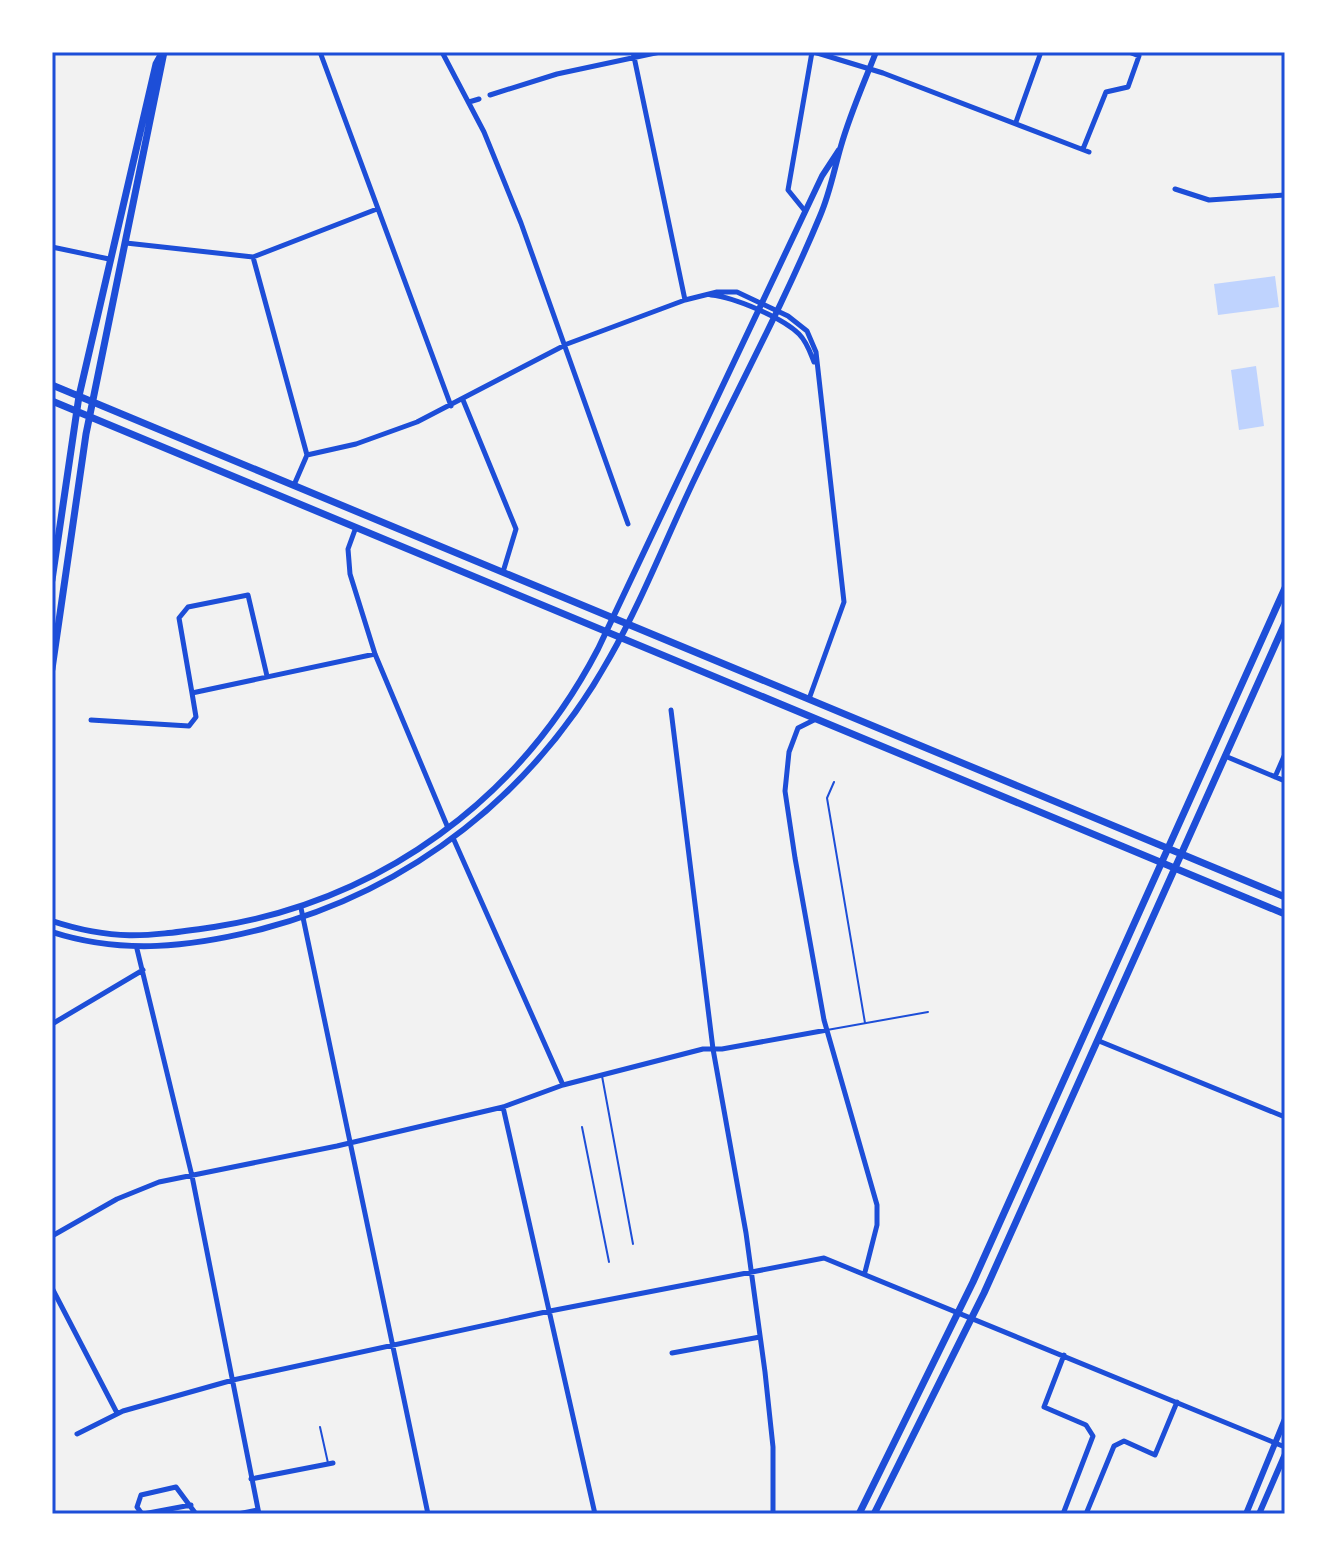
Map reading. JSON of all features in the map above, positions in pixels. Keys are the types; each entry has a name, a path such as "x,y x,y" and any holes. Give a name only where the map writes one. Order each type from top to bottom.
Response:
{"main road":[{"path":"52,669 91,409 163,52"},
{"path":"52,580 77,404 156,64 163,52"},
{"path":"52,385 77,404 356,527 1285,914"},
{"path":"52,401 77,404 294,485 1285,897"},
{"path":"859,1514 959,1312 1285,588"},
{"path":"874,1514 972,1317 1285,623"}],"street":[{"path":"320,52 451,406"},
{"path":"442,52 469,102 521,223 567,344 628,524"},
{"path":"490,95 540,78 634,54 660,52"},
{"path":"806,212 788,190 813,52 869,69 1086,150 1106,92 1128,87 1139,56 1129,52"},
{"path":"52,932 89,943 137,949 250,932 304,918 374,888 454,840 502,798 553,742 582,703 628,624 825,204 841,147 876,52"},
{"path":"1016,122 1041,52"},
{"path":"634,54 685,300"},
{"path":"469,102 479,99"},
{"path":"52,921 97,933 151,937 301,908 367,880 449,829 514,771 548,732 573,695 607,632 806,212 841,147"},
{"path":"1175,189 1209,200 1285,195"},
{"path":"126,243 253,257 377,209"},
{"path":"52,247 109,259"},
{"path":"253,257 307,455 294,485"},
{"path":"307,455 391,433 463,400 567,344 704,294 732,291 776,310 807,331 815,344 844,602 809,699"},
{"path":"704,294 728,298 772,318 802,337 816,367"},
{"path":"463,400 516,529 503,572"},
{"path":"356,527 347,562 375,654 449,829"},
{"path":"91,720 189,726 196,717 179,618 188,607 248,595 267,676"},
{"path":"192,693 375,654"},
{"path":"789,707 798,728"},
{"path":"671,710 713,1049 752,1270 773,1447 773,1514"},
{"path":"817,718 798,728 789,752 785,791 827,1030 877,1205 877,1225 865,1272"},
{"path":"1275,777 1285,754"},
{"path":"1225,756 1285,781"},
{"path":"454,840 563,1085"},
{"path":"301,908 428,1514"},
{"path":"137,949 192,1176 258,1512 238,1514"},
{"path":"52,1024 143,970"},
{"path":"52,1236 141,1189 503,1107 563,1085 713,1049 827,1030"},
{"path":"1099,1041 1285,1117"},
{"path":"503,1107 595,1514"},
{"path":"77,1434 117,1413 233,1380 550,1311 824,1258 865,1272 1285,1447"},
{"path":"52,1288 117,1413"},
{"path":"672,1353 760,1337"},
{"path":"1063,1514 1092,1441 1090,1428 1044,1407 1064,1355"},
{"path":"1086,1514 1116,1444 1124,1441 1155,1455 1177,1402"},
{"path":"1246,1514 1285,1419"},
{"path":"1259,1514 1285,1454"},
{"path":"251,1479 331,1463"},
{"path":"191,1505 143,1514 137,1507 141,1495 176,1487 191,1505 196,1514"}],"lane":[{"path":"834,782 827,798 865,1023"},
{"path":"827,1030 928,1012"},
{"path":"601,1075 633,1244"},
{"path":"582,1127 609,1262"},
{"path":"320,1427 331,1463"}],"water":[{"path":"1275,276 1279,307 1218,315 1214,284"},
{"path":"1256,366 1264,426 1239,430 1231,370"}]}
